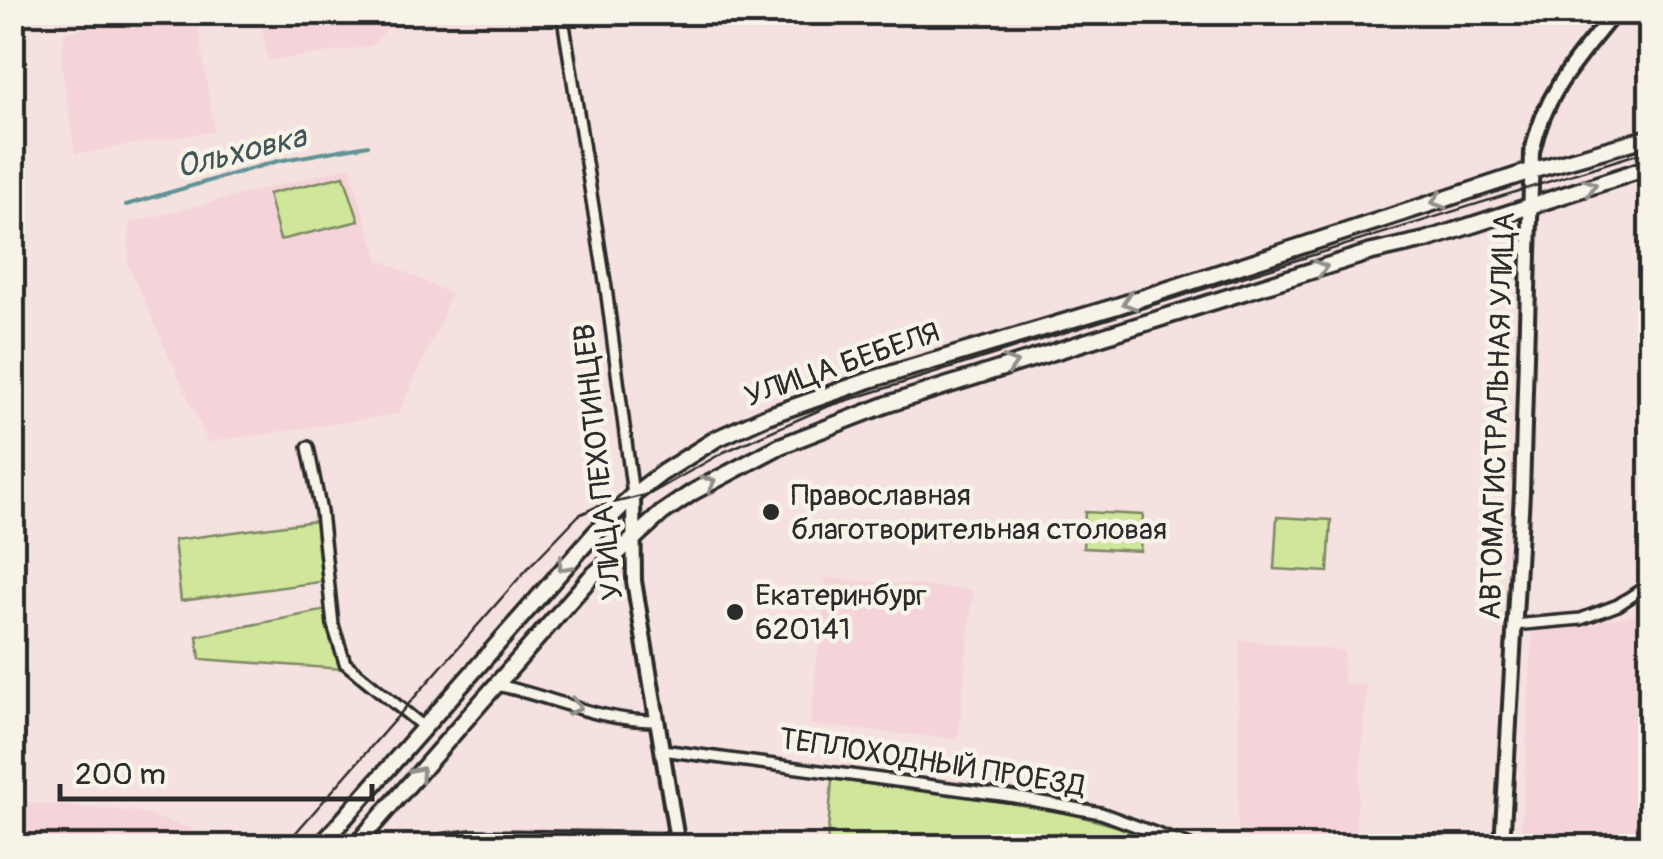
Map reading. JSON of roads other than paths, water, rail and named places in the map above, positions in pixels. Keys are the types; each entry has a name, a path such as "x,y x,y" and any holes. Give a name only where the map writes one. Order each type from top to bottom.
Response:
{"main road":[{"name":"АВТОМАГИСТРАЛЬНАЯ УЛИЦА","path":"1502,846 1522,493 1531,171 1536,129 1551,94 1615,12"},
{"name":"УЛИЦА БЕБЕЛЯ","path":"320,846 550,580 632,496 716,439 767,416 873,379 1650,137"},
{"name":"УЛИЦА БЕБЕЛЯ","path":"355,846 590,578 692,492 825,426 1018,362 1650,167"},
{"name":"УЛИЦА ПЕХОТИНЦЕВ","path":"632,496 631,540 656,721 678,843"}],"street":[{"name":"УЛИЦА ПЕХОТИНЦЕВ","path":"562,12 606,288 632,496"},
{"path":"308,447 333,626 346,663 425,728"},
{"path":"1513,626 1581,620 1618,606 1650,584"},
{"path":"494,684 608,716 635,722 656,721"},
{"name":"ТЕПЛОХОДНЫЙ ПРОЕЗД","path":"662,750 995,794 1101,813 1190,846"},
{"path":"419,846 458,837 516,835 678,843"}],"waterway":[{"name":"Ольховка","path":"126,205 278,161 368,145"}],"tram line":[{"path":"284,846 579,515 650,494 724,452 829,406 1650,150"}],"place":[{"name":"Православная благотворительная столовая","path":"771,512"},
{"name":"Екатеринбург 620141","path":"735,612"}]}
